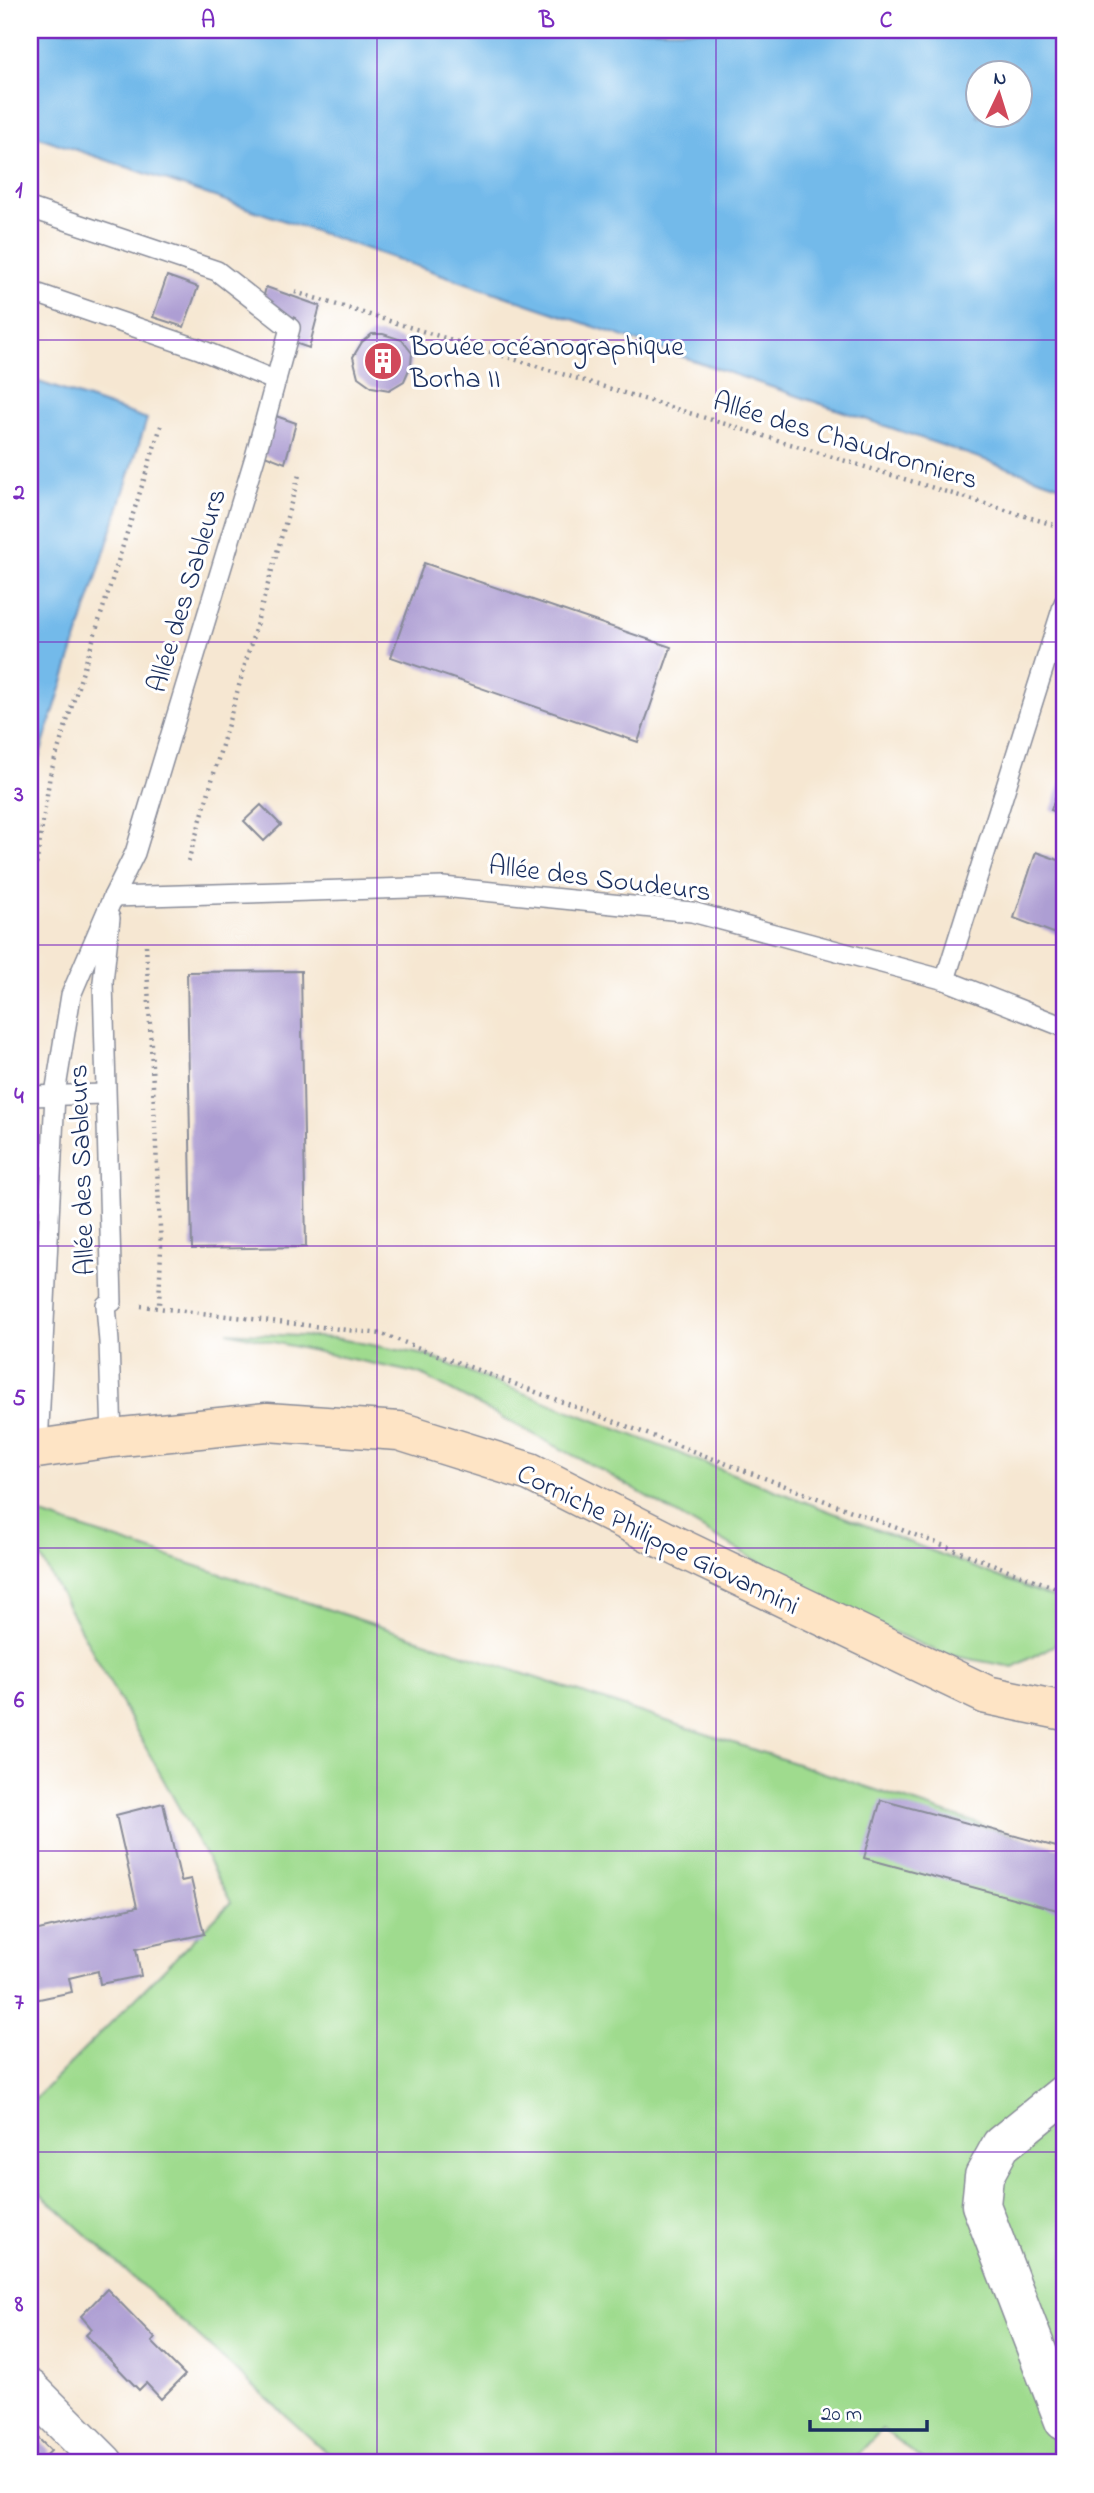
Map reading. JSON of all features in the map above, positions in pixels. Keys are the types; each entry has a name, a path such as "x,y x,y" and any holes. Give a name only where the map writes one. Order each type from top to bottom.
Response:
{"main road":[{"name":"Corniche Philippe Giovannini","path":"34,1448 267,1422 399,1431 530,1472 987,1695 1064,1711"}],"street":[{"path":"1064,2094 1001,2145 984,2176 981,2205 1064,2421"},
{"path":"30,2389 87,2456"}],"lane":[{"name":"Allée des Sableurs","path":"30,208 217,271 290,328 255,457 135,853 71,995 55,1094 34,1448"},
{"path":"30,291 199,349 276,381"},
{"path":"945,980 1064,603"},
{"name":"Allée des Soudeurs","path":"113,897 443,887 692,912 945,980 1064,1027"},
{"name":"Allée des Sableurs","path":"111,1438 106,1305 112,1301 103,982 113,897"},
{"path":"30,1096 105,1094"}],"path":[{"name":"Allée des Chaudronniers","path":"335,303 1064,528"},
{"path":"30,906 31,883 50,775 161,426"},
{"path":"187,861 299,475"},
{"path":"146,945 160,1247 159,1306"},
{"path":"106,1305 159,1306 382,1334 1064,1591"}],"green space":[{"path":"227,1332 334,1338 425,1355 1064,1602 1064,1640 1013,1667 943,1654 836,1607 603,1471 420,1374"},
{"path":"30,1511 1064,1852 1064,2463 927,2463 882,2429 850,2463 338,2463 30,2184 30,2104 231,1902 30,1538"}],"water":[{"path":"30,30 1064,30 1064,487 30,134"},
{"path":"30,379 147,419 34,773 30,772"}],"building":[{"path":"167,276 198,287 184,327 153,317"},
{"path":"266,287 320,306 309,348 289,341 295,318 262,303"},
{"name":"Bouée océanographique Borha II","path":"372,334 383,334 402,340 412,353 411,365 404,381 389,390 372,387 358,377 353,357 362,342"},
{"path":"273,415 296,423 285,463 262,454"},
{"path":"424,563 671,647 638,742 391,657"},
{"path":"1064,774 1064,814 1051,810"},
{"path":"261,805 281,825 264,841 244,821"},
{"path":"1036,852 1064,862 1064,937 1014,918"},
{"path":"301,971 306,1247 192,1249 187,972"},
{"path":"881,1800 1064,1849 1064,1901 1061,1911 864,1858"},
{"path":"163,1803 181,1881 191,1879 204,1934 136,1949 141,1976 100,1984 98,1971 69,1978 72,1992 30,2001 30,1932 137,1907 116,1815"},
{"path":"107,2289 155,2338 152,2342 185,2375 161,2399 146,2383 139,2390 86,2335 92,2329 81,2316"},
{"path":"30,2430 51,2451 38,2463 30,2463"}],"place":[{"name":"Bouée océanographique Borha II","path":"383,361"}]}
